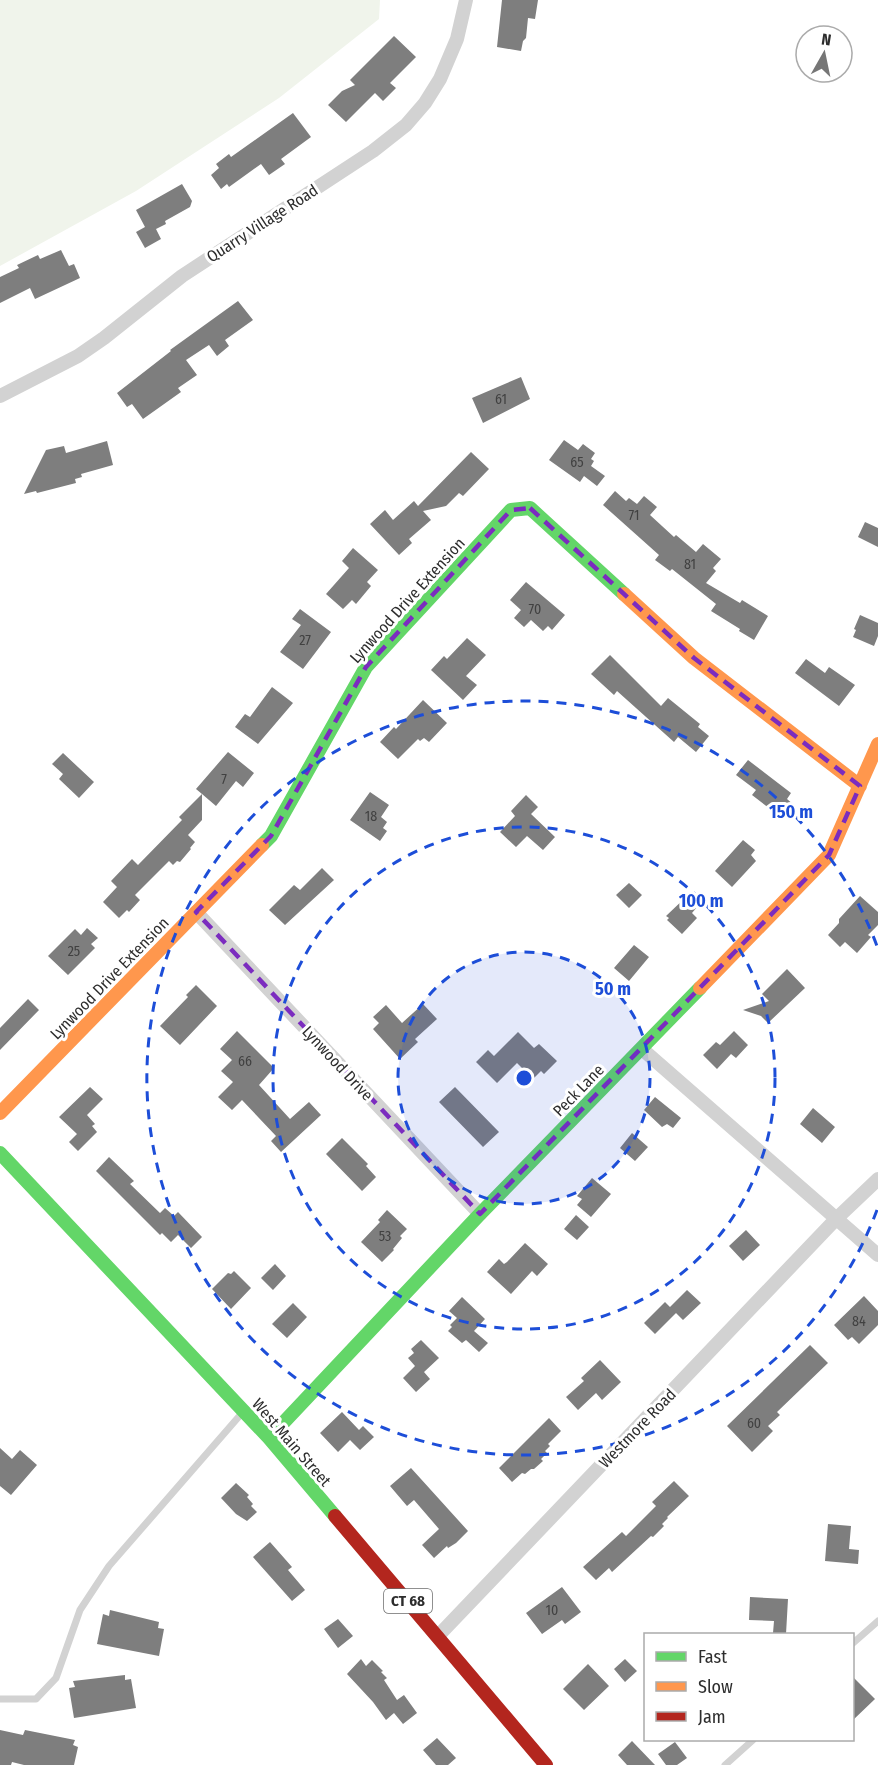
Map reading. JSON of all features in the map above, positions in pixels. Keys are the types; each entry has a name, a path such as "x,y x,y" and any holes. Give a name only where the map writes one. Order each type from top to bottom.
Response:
{"street":[{"name":"Quarry Village Road","path":"0,396 78,356 105,338 182,276 373,151 406,125 425,103 440,79 457,39 466,0"},
{"name":"Lynwood Drive Extension","path":"0,1113 271,836 366,667 511,510 530,508 694,658 860,786"},
{"name":"Peck Lane","path":"269,1438 480,1214 829,855 878,744"},
{"name":"Lynwood Drive","path":"196,912 480,1214"},
{"path":"642,1049 878,1255"},
{"name":"West Main Street","path":"0,1153 269,1438 546,1765"},
{"name":"Westmore Road","path":"438,1636 836,1220 878,1179"}],"lane":[{"path":"0,1699 36,1699 56,1678 80,1610 109,1566 243,1411"},
{"path":"854,1642 878,1621"},
{"path":"725,1765 752,1741"}],"highlighted area":[{"path":"530,508 694,658 860,786 829,855 480,1214 196,912 271,836 366,667 511,510"}],"shaded area":[{"path":"0,0 380,0 379,19 279,98 136,191 0,266"}],"building":[{"path":"502,0 538,0 535,19 528,18 526,38 521,51 497,47"},
{"path":"394,36 416,57 390,83 396,88 383,101 375,93 346,122 328,105 342,91 355,85 350,80"},
{"path":"293,113 311,137 281,159 285,164 269,175 261,164 229,187 227,184 221,189 211,175 219,168 216,164 229,154 231,157"},
{"path":"182,184 192,201 190,207 165,221 166,224 156,229 161,239 145,248 136,232 145,227 136,210"},
{"path":"61,250 69,266 74,264 80,278 35,299 30,288 0,303 0,277 19,268 17,265 38,255 40,259"},
{"path":"238,301 253,320 225,340 229,346 217,356 209,345 186,360 197,375 178,388 181,392 143,419 132,404 127,407 117,393 170,350"},
{"path":"521,377 530,399 483,423 472,398"},
{"path":"564,440 578,450 583,444 595,453 591,459 594,461 591,466 605,476 597,486 584,476 580,482 549,460"},
{"path":"107,441 113,465 81,474 82,477 75,479 76,483 24,494 46,450 64,446 66,453"},
{"path":"471,452 489,469 463,496 459,493 446,506 423,511 431,520 409,539 412,543 399,555 370,524 385,510 393,520 414,501 418,506"},
{"path":"615,491 626,501 629,498 637,504 644,496 657,507 650,515 674,537 676,535 696,552 703,544 721,559 713,568 716,571 706,583 740,603 742,600 768,616 754,640 711,611 716,604 672,569 670,571 655,560 659,555 603,505"},
{"path":"865,522 878,528 878,547 858,537"},
{"path":"353,548 378,570 367,582 371,586 356,604 352,600 343,609 326,594 349,568 342,561"},
{"path":"526,582 565,615 552,630 548,626 543,631 531,620 524,627 514,618 521,610 510,600"},
{"path":"300,609 331,632 303,669 280,652 301,625 292,619"},
{"path":"860,615 878,623 878,636 874,646 853,637"},
{"path":"467,638 486,655 466,676 477,685 463,700 431,670 444,656 447,659"},
{"path":"610,655 661,706 668,698 700,724 698,727 709,736 696,752 678,737 674,742 617,691 614,695 591,674"},
{"path":"806,659 825,673 829,667 855,685 839,706 795,673"},
{"path":"272,687 293,703 258,744 235,727 245,714 250,717"},
{"path":"423,700 447,723 429,742 424,738 420,741 418,739 398,759 380,742 394,727 396,729"},
{"path":"228,752 254,773 243,787 236,781 216,806 196,789"},
{"path":"63,753 94,782 79,798 59,779 63,774 52,764"},
{"path":"748,760 791,793 787,799 794,805 783,819 752,795 756,790 736,775"},
{"path":"370,792 389,805 381,817 387,822 383,828 387,831 380,841 350,820"},
{"path":"202,794 202,820 188,835 195,842 191,849 180,862 177,861 173,865 169,861 135,895 140,900 129,912 127,910 119,918 103,902 117,887 111,881 132,859 138,865 182,820 179,817"},
{"path":"526,795 538,807 531,814 555,837 543,850 527,836 516,847 500,832 515,816 511,811"},
{"path":"743,840 755,850 751,855 756,861 732,887 715,871"},
{"path":"322,868 334,880 285,925 269,910 294,885 300,890"},
{"path":"629,883 642,895 629,908 616,895"},
{"path":"687,896 698,906 692,913 697,918 682,934 667,920 669,918 666,916"},
{"path":"860,896 878,912 878,925 868,935 871,937 857,953 845,942 840,947 828,935"},
{"path":"87,928 98,938 91,944 95,948 68,975 48,956 75,929 81,935"},
{"path":"634,945 649,957 629,981 614,968"},
{"path":"787,969 805,988 768,1023 761,1016 743,1010 769,1001 762,994"},
{"path":"196,985 217,1006 180,1045 160,1026 188,997 186,995"},
{"path":"28,999 39,1010 0,1050 0,1028"},
{"path":"423,1004 437,1019 415,1039 418,1042 400,1059 373,1029 379,1023 373,1017 386,1005 402,1023"},
{"path":"237,1031 274,1068 259,1085 290,1119 309,1102 321,1115 281,1152 271,1141 276,1136 242,1100 232,1110 218,1097 233,1082 221,1071 232,1060 220,1049"},
{"path":"734,1031 748,1045 736,1058 731,1054 717,1069 703,1055 716,1042 720,1045"},
{"path":"518,1032 534,1048 539,1044 557,1061 544,1074 541,1071 533,1079 517,1063 497,1083 476,1062 488,1050 494,1056"},
{"path":"90,1087 103,1099 87,1115 95,1124 92,1126 97,1132 78,1151 69,1142 77,1134 59,1117"},
{"path":"455,1087 499,1132 483,1147 439,1102"},
{"path":"655,1097 681,1118 673,1128 667,1124 662,1127 644,1110"},
{"path":"813,1108 835,1127 822,1143 800,1124"},
{"path":"632,1133 648,1147 635,1161 620,1148"},
{"path":"342,1138 368,1164 366,1166 376,1177 362,1191 326,1154"},
{"path":"109,1157 134,1181 130,1184 160,1213 165,1208 174,1216 178,1212 202,1237 191,1248 178,1235 171,1242 162,1233 160,1235 96,1171"},
{"path":"592,1178 611,1194 591,1217 577,1205 582,1199 577,1196"},
{"path":"387,1210 407,1229 400,1236 402,1238 394,1250 382,1262 361,1242 380,1222 378,1220"},
{"path":"576,1215 589,1227 577,1240 564,1229"},
{"path":"746,1230 760,1245 743,1261 729,1246"},
{"path":"525,1243 548,1264 537,1276 532,1271 511,1294 487,1272 499,1259 504,1264 507,1262"},
{"path":"275,1264 286,1276 273,1290 261,1278"},
{"path":"234,1271 251,1288 231,1309 212,1289 228,1273 231,1274"},
{"path":"687,1290 701,1303 683,1320 676,1313 655,1334 644,1323 665,1302 670,1307"},
{"path":"864,1296 878,1311 878,1325 859,1344 852,1337 848,1340 834,1325"},
{"path":"462,1297 485,1319 474,1331 488,1343 479,1352 466,1340 462,1343 448,1331 457,1318 449,1311"},
{"path":"293,1303 307,1317 287,1338 272,1324"},
{"path":"421,1340 439,1358 424,1372 430,1379 416,1392 403,1378 415,1366 408,1358 414,1353 411,1349"},
{"path":"810,1345 828,1363 777,1412 780,1415 768,1426 773,1431 752,1452 727,1426"},
{"path":"600,1360 621,1382 602,1400 596,1393 578,1410 566,1397 584,1381 581,1378"},
{"path":"342,1412 359,1430 363,1426 374,1437 360,1450 350,1440 338,1452 320,1433"},
{"path":"549,1418 561,1431 548,1444 550,1446 545,1451 547,1453 541,1459 543,1461 534,1469 525,1474 522,1473 512,1482 499,1468"},
{"path":"0,1448 12,1459 20,1450 37,1465 11,1495 0,1486"},
{"path":"411,1468 468,1531 456,1543 448,1548 447,1546 434,1558 422,1545 439,1529 414,1500 407,1506 390,1486"},
{"path":"674,1481 689,1496 667,1517 662,1524 664,1526 653,1537 651,1536 612,1572 609,1568 596,1580 583,1567 622,1532 626,1536 656,1506 652,1502"},
{"path":"236,1483 249,1495 247,1497 253,1504 251,1506 257,1512 247,1521 236,1514 221,1498"},
{"path":"828,1524 851,1526 849,1549 859,1550 858,1564 825,1561"},
{"path":"270,1542 292,1567 288,1570 305,1590 292,1601 253,1557"},
{"path":"562,1587 581,1612 565,1624 562,1620 542,1634 526,1613"},
{"path":"750,1597 788,1599 786,1633 773,1633 774,1621 749,1620"},
{"path":"110,1610 159,1622 158,1628 164,1629 159,1656 97,1644 103,1614 109,1616"},
{"path":"338,1619 353,1636 338,1648 324,1629"},
{"path":"361,1659 366,1666 372,1660 383,1671 381,1672 387,1678 384,1680 397,1700 404,1695 417,1713 403,1724 394,1713 386,1720 347,1674"},
{"path":"625,1659 637,1671 625,1682 614,1669"},
{"path":"588,1664 609,1686 584,1710 563,1689"},
{"path":"125,1675 125,1680 131,1679 136,1708 74,1718 69,1688 75,1687 73,1681"},
{"path":"854,1678 875,1699 854,1719"},
{"path":"0,1730 23,1735 25,1730 75,1740 73,1745 78,1747 74,1765 24,1765 12,1762 11,1765 0,1765"},
{"path":"437,1738 456,1758 448,1765 436,1765 423,1750"},
{"path":"632,1741 655,1765 627,1765 618,1755"},
{"path":"675,1742 687,1758 677,1765 666,1765 658,1754"}],"traffic: fast":[{"path":"262,845 271,836 366,667 511,510 530,508 624,594"},
{"path":"269,1438 480,1214 700,988"},
{"path":"0,1153 269,1438 335,1516"}],"traffic: slow":[{"path":"624,594 694,658 860,786"},
{"path":"700,988 829,855 878,744"},
{"path":"0,1113 262,845"}],"traffic: jam":[{"path":"335,1516 546,1765"}]}
